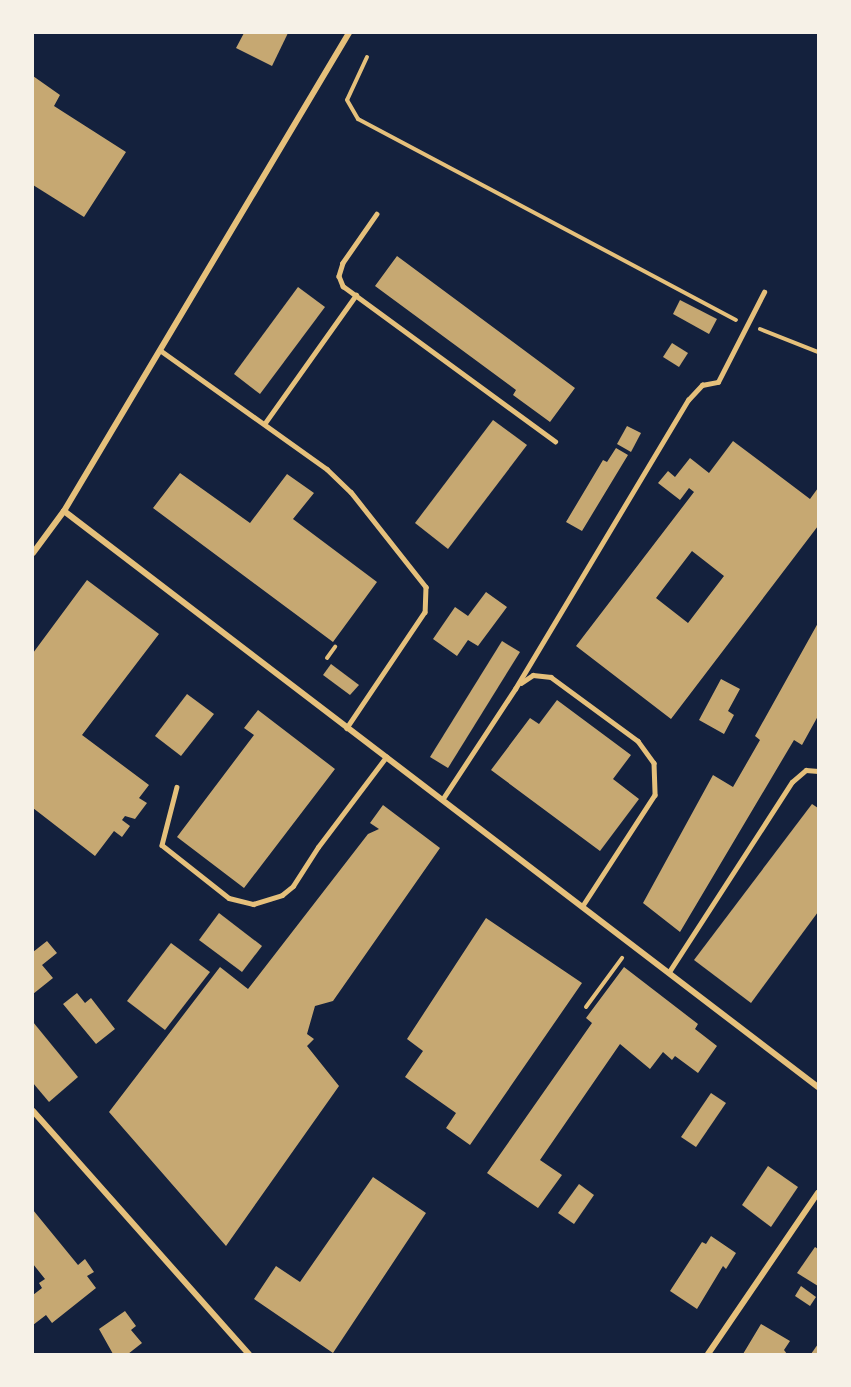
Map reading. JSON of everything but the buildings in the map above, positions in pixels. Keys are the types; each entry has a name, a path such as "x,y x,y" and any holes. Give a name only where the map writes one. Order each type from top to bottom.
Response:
{"street":[{"path":"33,553 64,511 349,33"},
{"path":"64,511 818,1087"},
{"path":"33,1111 249,1354"},
{"path":"708,1354 818,1193"}],"lane":[{"path":"377,214 340,269 339,281 555,441"},
{"path":"441,800 515,689 688,400 702,385 718,382 764,292"},
{"path":"265,423 356,295"},
{"path":"159,349 265,423 342,483 426,587 425,612 347,728"},
{"path":"515,689 528,677 550,677 638,741 654,763 655,795 583,906"},
{"path":"177,787 162,845 229,898 253,904 282,895 293,886 318,847 386,757"},
{"path":"669,972 792,782 806,770 818,771"}],"path":[{"path":"367,57 347,100 358,119 682,294 818,352"},
{"path":"327,658 335,647"},
{"path":"586,1007 622,958"}]}
